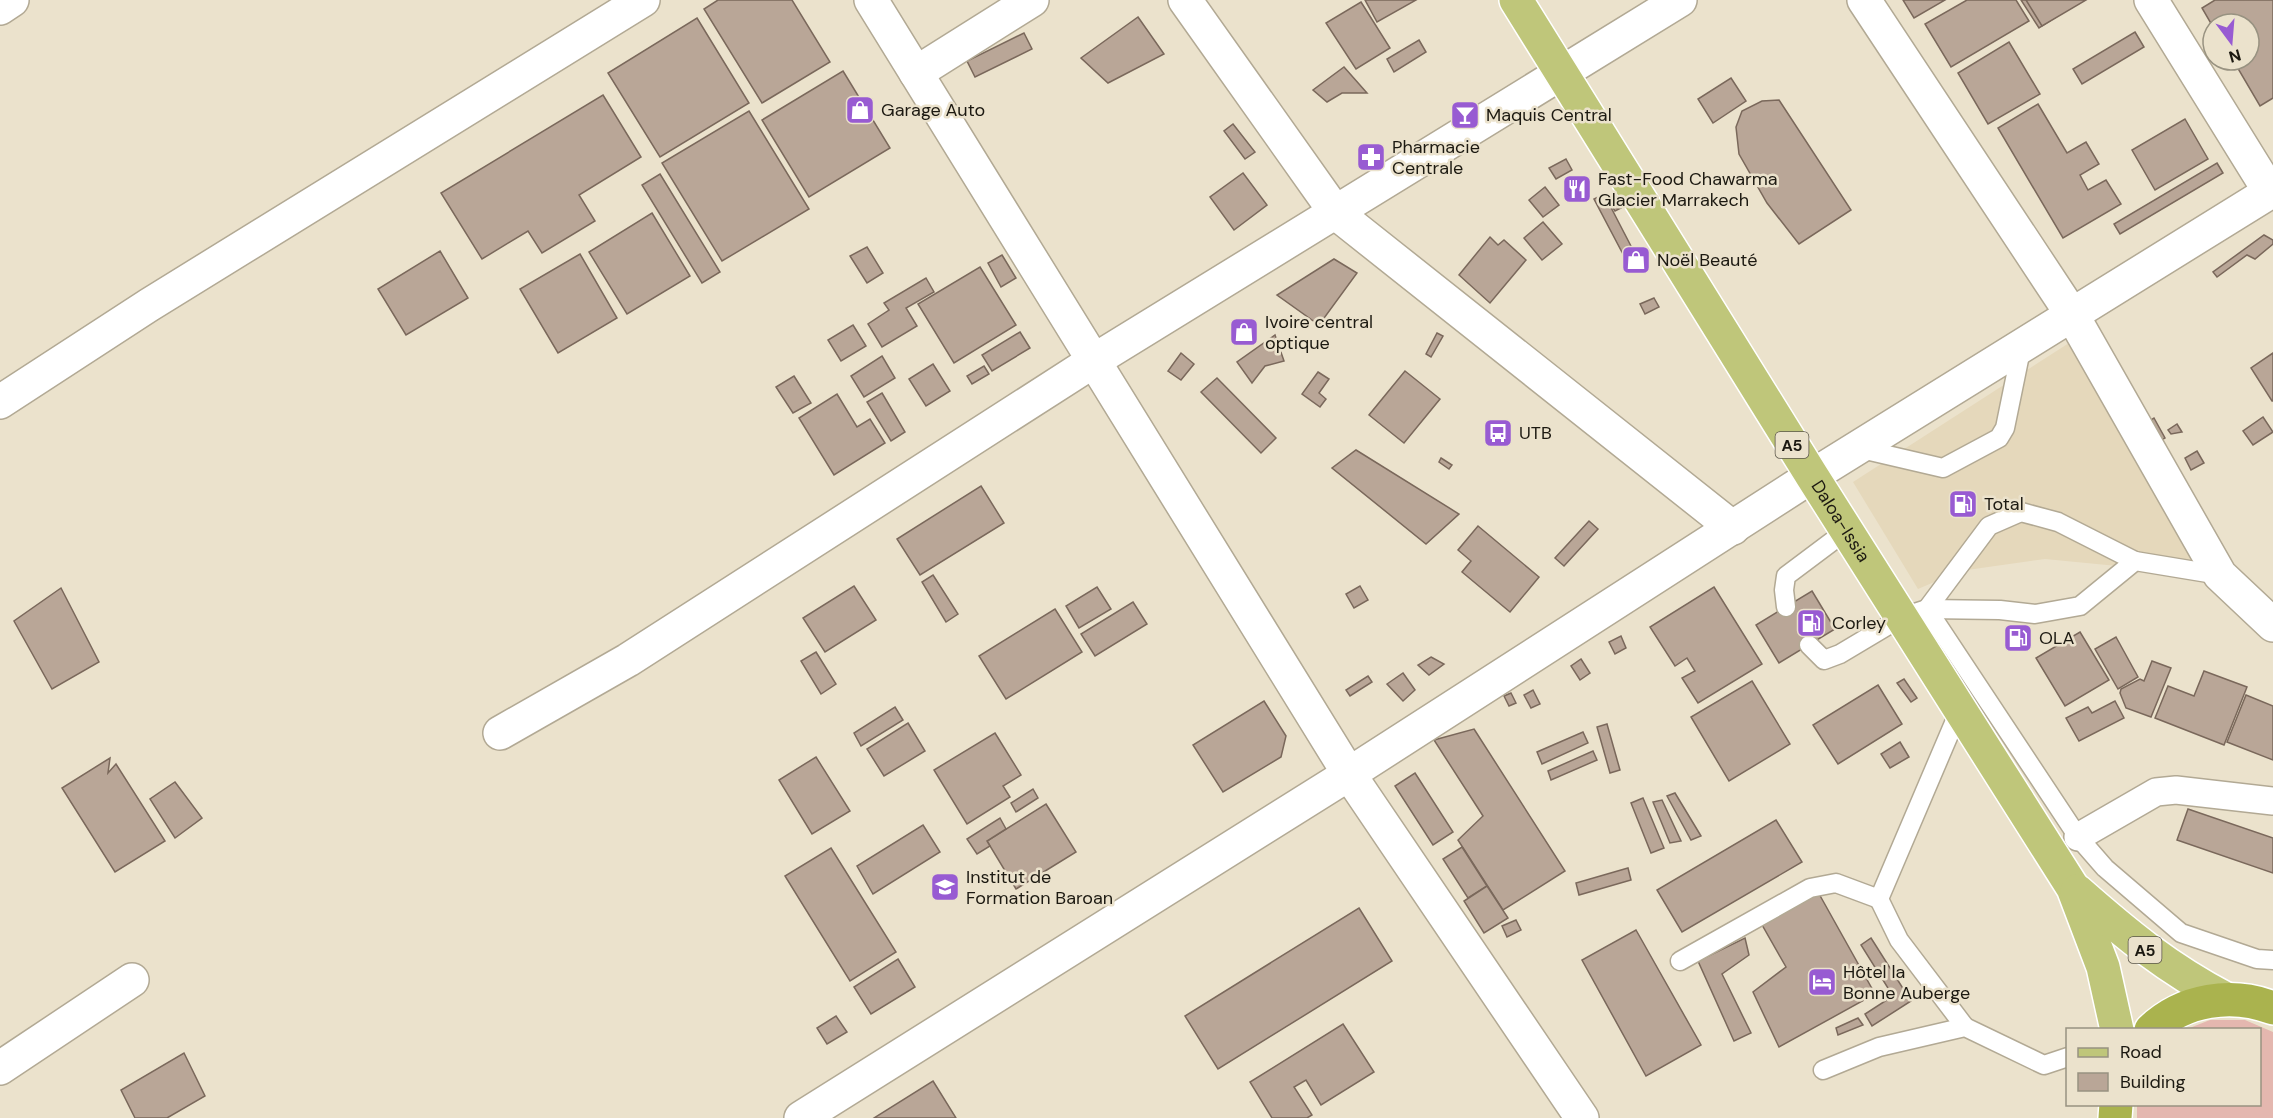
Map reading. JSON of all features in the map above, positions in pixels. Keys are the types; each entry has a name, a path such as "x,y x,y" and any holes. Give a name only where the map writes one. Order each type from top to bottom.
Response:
{"highway":[{"path":"2152,1028 2175,1012 2200,1002 2256,1001"}],"main road":[{"name":"Daloa-Issia","path":"1516,0 1846,531 1914,613 1960,709 2073,888"},
{"name":"A5","path":"2073,888 2138,945 2188,979 2256,1001"},
{"name":"A5","path":"2073,888 2103,966 2117,1028"}],"street":[{"path":"0,8 12,0"},
{"path":"0,402 149,305 643,0"},
{"path":"871,0 1349,774 1582,1118"},
{"path":"916,73 1032,0"},
{"path":"1185,0 1336,213 1733,528"},
{"path":"500,733 628,660 1095,360 1680,0"},
{"path":"1864,0 2071,313 2220,575 2273,625"},
{"path":"801,1118 1349,774 1812,476 2071,313 2271,191 2151,0"},
{"path":"2078,837 2156,792 2176,790 2273,801"},
{"path":"0,1068 132,980"}],"lane":[{"path":"1857,448 1943,468 1999,438 2005,428 2022,344"},
{"path":"1809,645 1824,660 1840,654 1914,613 1989,526 2021,512 2058,522 2135,561 2220,575"},
{"path":"1786,607 1784,590 1786,576 1846,531"},
{"path":"1914,613 2000,610 2035,614 2080,606 2135,561"},
{"path":"1914,613 2078,837 2105,868 2181,933 2257,959 2273,960"},
{"path":"1879,899 1960,709"},
{"path":"1680,961 1810,888 1836,883 1879,899 1891,918 1899,940 1965,1027 2044,1065 2066,1058"},
{"path":"1822,1070 1879,1047 1965,1027"}],"shaded area":[{"path":"2069,343 2210,575 2045,559 1960,571 1918,589 1853,482"},
{"path":"2210,1020 2245,1020 2273,1032 2273,1118 2137,1118 2137,1106 2261,1106 2261,1028 2190,1028"}],"building":[{"path":"718,0 792,0 830,62 762,103 704,9"},
{"path":"1365,0 1416,0 1377,22"},
{"path":"1903,0 1945,0 1914,18"},
{"path":"1967,0 2016,0 2029,21 1951,67 1925,24"},
{"path":"2021,0 2082,0 2039,28"},
{"path":"2026,0 2086,0 2042,26"},
{"path":"2215,0 2273,0 2273,98 2260,106 2240,72 2261,72 2261,12 2204,12 2202,8"},
{"path":"1361,2 1390,48 1356,69 1326,23"},
{"path":"1138,17 1164,54 1108,83 1081,58"},
{"path":"697,18 749,103 660,157 608,73"},
{"path":"2135,32 2144,47 2082,84 2073,69"},
{"path":"1024,33 1032,49 975,77 967,61"},
{"path":"1419,40 1426,52 1394,72 1387,59"},
{"path":"2009,42 2040,94 1988,124 1958,73"},
{"path":"1344,67 1367,93 1342,93 1327,102 1313,90"},
{"path":"843,71 890,148 809,197 762,120"},
{"path":"1731,78 1746,101 1713,123 1698,99"},
{"path":"603,95 641,157 579,195 595,221 542,253 528,231 482,259 441,193"},
{"path":"1779,100 1851,210 1799,244 1767,203 1739,154 1736,127 1742,111 1762,101"},
{"path":"2038,104 2067,153 2086,142 2099,164 2080,175 2088,190 2106,180 2121,204 2063,238 1998,128"},
{"path":"749,111 809,209 722,261 662,163"},
{"path":"2185,119 2208,159 2155,190 2132,150"},
{"path":"1233,124 1255,152 1245,159 1224,131"},
{"path":"1566,159 1572,170 1556,179 1549,168"},
{"path":"2217,163 2223,173 2120,234 2114,224"},
{"path":"1243,173 1267,205 1234,230 1210,197"},
{"path":"660,174 720,272 702,283 642,185"},
{"path":"1545,187 1559,205 1543,217 1529,200"},
{"path":"1604,194 1633,250 1624,256 1594,199"},
{"path":"1613,195 1621,208 1615,211 1608,200"},
{"path":"652,213 690,276 627,314 589,252"},
{"path":"1543,222 1562,244 1542,260 1524,238"},
{"path":"2264,235 2273,240 2273,244 2255,259 2247,255 2217,277 2213,272"},
{"path":"1490,237 1498,245 1504,240 1526,260 1490,303 1459,275"},
{"path":"867,247 883,273 867,283 850,256"},
{"path":"440,251 468,298 406,335 378,289"},
{"path":"580,254 617,318 558,353 520,289"},
{"path":"1002,255 1016,278 1001,287 988,263"},
{"path":"1334,259 1357,273 1319,325 1277,295"},
{"path":"980,267 1016,325 954,363 918,304"},
{"path":"926,278 934,292 906,308 917,326 882,347 868,324 889,310 884,303"},
{"path":"1654,298 1659,307 1645,314 1640,304"},
{"path":"853,325 866,346 841,361 828,340"},
{"path":"1020,332 1030,348 992,371 982,355"},
{"path":"1437,333 1443,336 1431,357 1426,354"},
{"path":"1275,335 1284,361 1265,366 1252,383 1237,362"},
{"path":"1181,353 1194,364 1181,380 1168,371"},
{"path":"2273,353 2273,401 2272,401 2251,368"},
{"path":"882,356 895,378 864,397 851,376"},
{"path":"933,364 950,391 926,406 909,379"},
{"path":"984,366 989,374 972,384 967,376"},
{"path":"1405,371 1440,399 1404,443 1369,415"},
{"path":"1318,372 1329,379 1319,393 1326,399 1320,407 1302,394"},
{"path":"794,376 811,403 793,413 776,387"},
{"path":"1217,378 1276,438 1261,453 1201,392"},
{"path":"882,393 905,432 891,441 867,402"},
{"path":"837,394 857,427 870,419 885,443 834,475 799,418"},
{"path":"2263,417 2273,432 2253,445 2243,431"},
{"path":"2154,418 2165,438 2158,442 2146,423"},
{"path":"2177,424 2182,432 2171,434 2168,430"},
{"path":"1356,450 1459,514 1426,544 1332,468"},
{"path":"2197,451 2204,463 2191,470 2185,458"},
{"path":"1441,458 1452,465 1449,469 1439,462"},
{"path":"981,486 1004,523 920,575 897,539"},
{"path":"1589,521 1598,529 1564,566 1555,558"},
{"path":"1478,526 1539,577 1510,612 1462,572 1471,561 1458,550"},
{"path":"933,575 958,614 946,622 922,582"},
{"path":"854,586 876,620 825,652 803,618"},
{"path":"1360,586 1368,600 1354,608 1346,594"},
{"path":"1097,587 1111,609 1079,628 1066,606"},
{"path":"1714,587 1762,664 1698,703 1682,678 1695,671 1687,658 1675,666 1650,627"},
{"path":"61,588 99,662 52,689 14,621"},
{"path":"1812,591 1835,629 1779,663 1756,625"},
{"path":"1133,602 1147,624 1095,656 1081,634"},
{"path":"1055,609 1082,652 1006,699 979,656"},
{"path":"2080,632 2109,680 2065,706 2036,658"},
{"path":"1621,636 1626,648 1615,654 1609,642"},
{"path":"2116,637 2138,677 2118,689 2095,649"},
{"path":"816,652 836,684 821,694 801,661"},
{"path":"1431,657 1444,664 1429,675 1418,665"},
{"path":"1581,659 1590,673 1580,680 1571,666"},
{"path":"2152,661 2171,668 2151,717 2126,708 2120,693 2121,689 2140,679 2144,681"},
{"path":"2204,671 2247,687 2224,745 2155,718 2168,686 2194,696"},
{"path":"1403,673 1415,690 1403,701 1387,684"},
{"path":"1368,676 1372,682 1350,696 1346,690"},
{"path":"1904,679 1917,698 1911,702 1897,683"},
{"path":"1752,681 1790,744 1729,781 1691,717"},
{"path":"1878,685 1902,724 1838,764 1813,725"},
{"path":"1533,690 1540,704 1531,708 1524,695"},
{"path":"1511,693 1516,703 1509,706 1504,696"},
{"path":"2246,695 2273,706 2273,760 2227,742"},
{"path":"1264,701 1286,736 1281,757 1223,792 1193,745"},
{"path":"2115,701 2124,718 2079,741 2066,718 2088,707 2092,713"},
{"path":"895,707 903,720 861,746 854,733"},
{"path":"908,723 925,751 884,776 867,749"},
{"path":"1607,724 1620,770 1610,773 1597,727"},
{"path":"1474,729 1565,871 1503,910 1458,840 1483,816 1434,740"},
{"path":"1583,732 1588,743 1542,764 1537,752"},
{"path":"995,733 1021,775 1003,786 1010,797 967,824 934,770"},
{"path":"1900,742 1909,757 1890,768 1881,754"},
{"path":"1593,751 1597,760 1551,780 1548,771"},
{"path":"816,757 850,811 812,834 779,780"},
{"path":"110,758 108,773 116,764 165,841 115,872 62,788"},
{"path":"1415,773 1453,832 1433,845 1395,786"},
{"path":"175,782 202,818 175,838 150,799"},
{"path":"1033,789 1038,798 1016,812 1011,803"},
{"path":"1675,793 1701,836 1691,840 1667,796"},
{"path":"1643,798 1664,848 1651,853 1631,803"},
{"path":"1662,800 1681,841 1670,843 1653,802"},
{"path":"1046,804 1076,852 1016,889 987,841"},
{"path":"2188,809 2273,838 2273,873 2177,840"},
{"path":"1000,818 1006,829 987,841 990,846 977,854 967,839"},
{"path":"1776,820 1802,862 1682,932 1657,890"},
{"path":"923,825 940,852 873,894 857,866"},
{"path":"1462,847 1487,886 1468,898 1443,859"},
{"path":"831,848 896,952 850,981 785,876"},
{"path":"1628,868 1631,880 1579,895 1576,883"},
{"path":"1487,886 1508,918 1484,933 1464,901"},
{"path":"1818,892 1875,994 1779,1047 1753,992 1786,967 1761,923"},
{"path":"1359,908 1392,961 1218,1069 1185,1016"},
{"path":"1516,920 1521,930 1507,937 1502,926"},
{"path":"1636,930 1701,1045 1646,1076 1582,960"},
{"path":"1745,938 1749,955 1722,974 1751,1033 1734,1041 1698,961"},
{"path":"1871,938 1911,1001 1872,1026 1865,1014 1893,996 1861,945"},
{"path":"898,959 915,987 871,1014 854,987"},
{"path":"836,1016 847,1032 827,1044 817,1028"},
{"path":"1858,1018 1863,1025 1838,1035 1836,1028"},
{"path":"1343,1024 1374,1072 1321,1105 1306,1080 1294,1087 1312,1115 1307,1118 1272,1118 1250,1082"},
{"path":"184,1053 205,1096 167,1118 135,1118 121,1090"},
{"path":"933,1081 956,1118 874,1118"}],"place":[{"name":"Garage Auto","path":"860,110"},
{"name":"Maquis Central","path":"1465,115"},
{"name":"Pharmacie Centrale","path":"1371,157"},
{"name":"Fast-Food Chawarma Glacier Marrakech","path":"1577,189"},
{"name":"Noël Beauté","path":"1636,260"},
{"name":"Ivoire central optique","path":"1244,332"},
{"name":"UTB","path":"1498,433"},
{"name":"Total","path":"1963,504"},
{"name":"Corley","path":"1811,623"},
{"name":"OLA","path":"2018,638"},
{"name":"Institut de Formation Baroan","path":"945,887"},
{"name":"Hôtel la Bonne Auberge","path":"1822,982"}]}
